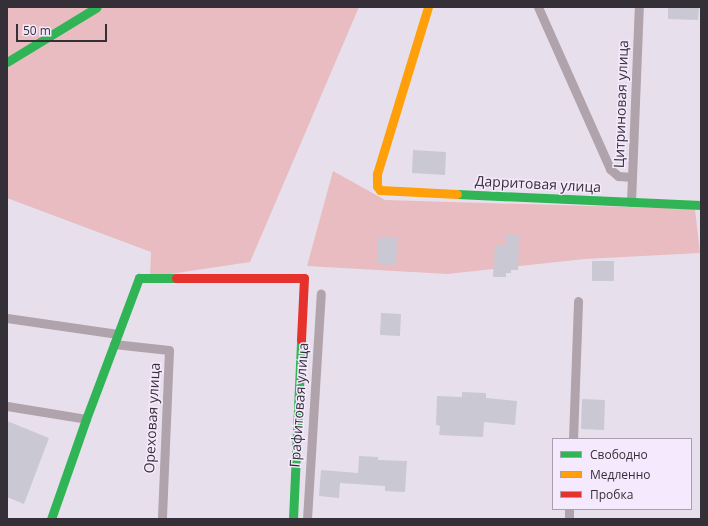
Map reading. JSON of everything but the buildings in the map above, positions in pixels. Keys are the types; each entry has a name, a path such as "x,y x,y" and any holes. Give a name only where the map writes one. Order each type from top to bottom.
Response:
{"street":[{"path":"7,62 97,7"},
{"name":"Дарритовая улица","path":"428,7 377,174 377,186 380,190 701,205"},
{"path":"538,7 610,169 618,176 632,177"},
{"name":"Цитриновая улица","path":"631,202 639,7"},
{"path":"51,519 86,419 139,278 304,278 293,519"},
{"name":"Графитовая улица","path":"306,519 321,293"},
{"path":"573,438 578,301"},
{"path":"7,318 118,334"},
{"name":"Ореховая улица","path":"114,344 169,350 162,519"},
{"path":"7,406 86,419"}],"shaded area":[{"path":"7,7 359,7 250,262 150,277 151,252 7,198"},
{"path":"333,171 385,200 695,209 700,253 585,259 447,274 307,266"}],"traffic: fast":[{"path":"7,62 97,7"},
{"path":"457,194 701,205"},
{"path":"51,519 86,419 139,278 176,278"},
{"path":"293,519 301,340"}],"traffic: slow":[{"path":"428,7 377,174 377,186 380,190 457,194"}],"traffic: jam":[{"path":"176,278 304,278 301,340"}]}
